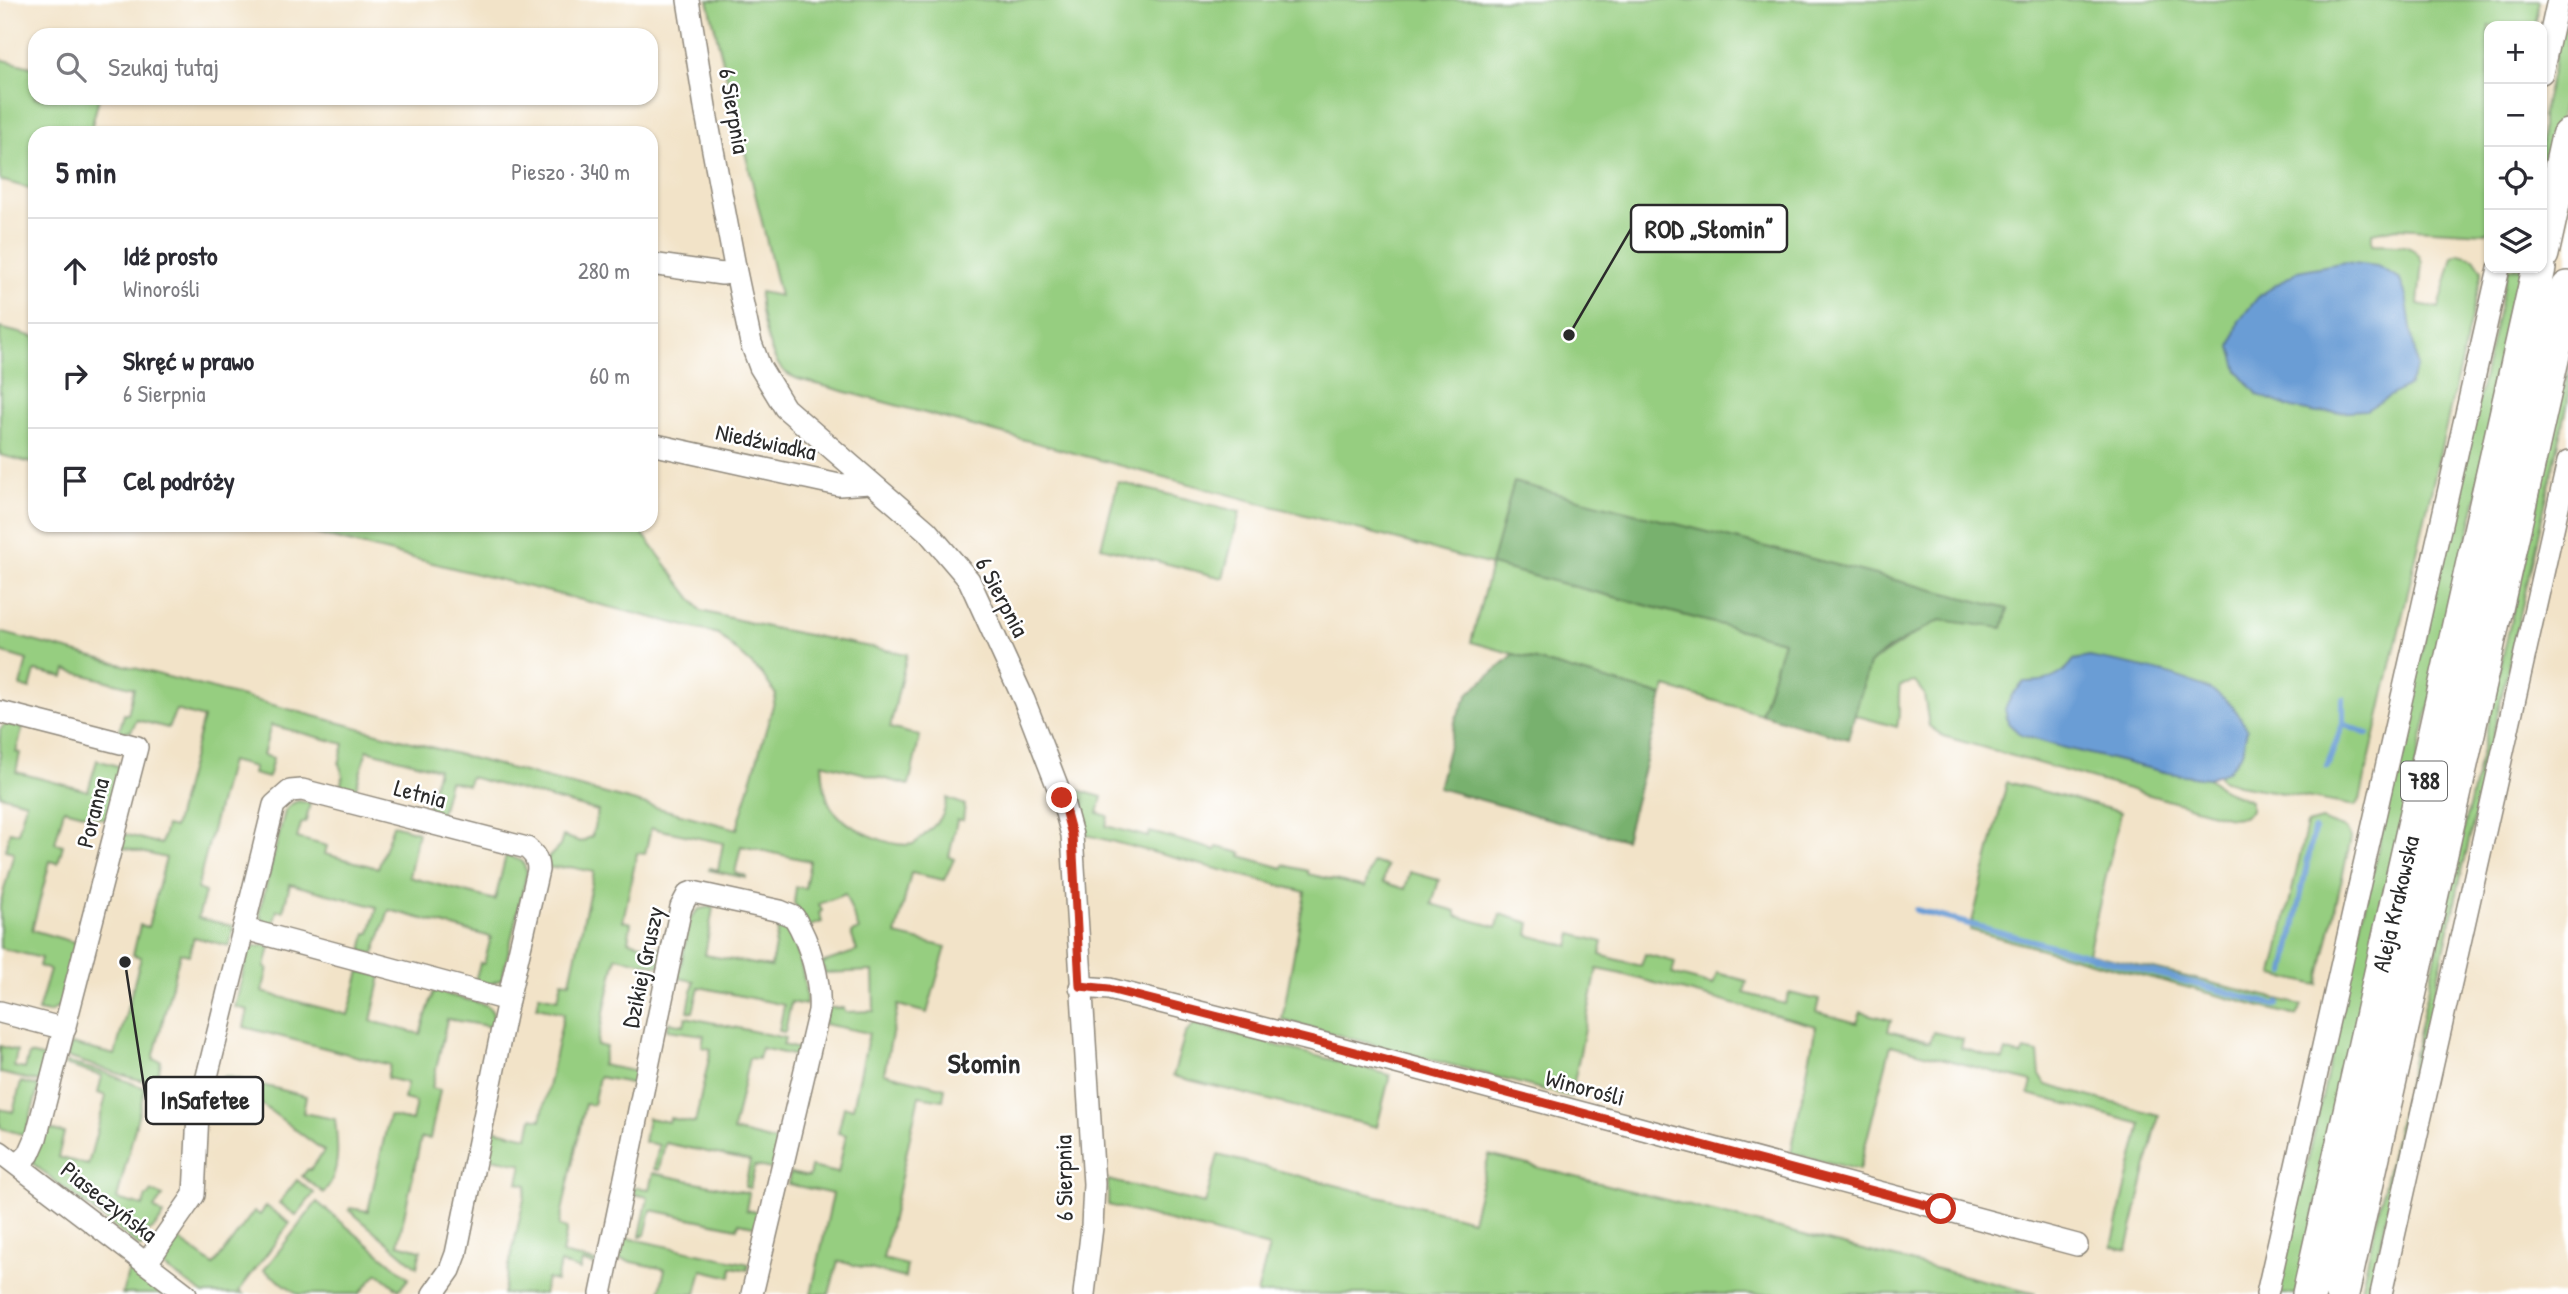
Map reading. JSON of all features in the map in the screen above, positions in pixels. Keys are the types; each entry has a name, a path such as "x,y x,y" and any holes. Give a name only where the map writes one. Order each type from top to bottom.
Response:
{"main road":[{"path":"2547,231 2568,136"},
{"name":"Aleja Krakowska","path":"2309,1294 2538,273"},
{"name":"Aleja Krakowska","path":"2342,1294 2568,288"}],"street":[{"name":"6 Sierpnia","path":"688,0 736,272 751,343 760,367 792,415 927,531 969,580 1024,700 1069,819 1094,1192 1084,1294"},
{"path":"2547,50 2558,0"},
{"path":"658,265 722,274 736,272"},
{"path":"2267,1294 2498,273"},
{"name":"Niedźwiadka","path":"658,446 839,485 870,482"},
{"path":"2381,1294 2568,462"},
{"name":"Poranna","path":"0,712 137,747 34,1144 18,1165"},
{"name":"Letnia","path":"146,1264 194,1195 198,1114 274,805 290,791 302,790 527,848 534,854 538,870 508,1000 456,1254 450,1270 433,1294"},
{"name":"Dzikiej Gruszy","path":"601,1294 681,907 683,899 693,892 780,911 794,917 815,971 820,995 819,1011 752,1294"},
{"path":"244,929 508,1000"},
{"name":"Winorośli","path":"1080,986 1109,989 1325,1044 2077,1245"},
{"path":"0,1012 65,1029"},
{"name":"Piaseczyńska","path":"0,1152 186,1294"}],"green space":[{"path":"708,0 2540,0 2536,21 2484,21 2484,233 2396,228 2372,233 2372,244 2408,247 2419,255 2422,262 2418,304 2439,308 2453,257 2459,254 2474,258 2482,270 2360,800 2355,806 2222,780 2218,774 2228,771 2074,660 2052,679 2024,682 2061,747 2169,773 2208,778 2224,790 2251,801 2251,811 2243,817 2230,818 1943,736 1929,726 1924,694 1915,682 1900,685 1897,727 1854,715 1869,664 1940,620 2003,628 2008,610 1492,565 1783,641 1761,714 1666,687 1663,696 1471,642 1491,565 798,379 780,367 768,341 763,320 760,292 780,296"},
{"path":"2568,0 2568,79 2547,184 2547,94"},
{"path":"0,59 28,66 28,105 97,105 92,126 28,126 28,188 0,180"},
{"path":"2507,273 2528,273 2296,1294 2278,1294"},
{"path":"0,328 28,335 28,462 0,455"},
{"path":"2568,366 2568,403 2440,969 2370,1294 2360,1294"},
{"path":"1118,482 1240,512 1223,578 1101,547"},
{"path":"1514,482 2008,609 2003,628 1940,620 1890,648 1869,664 1848,739 1761,714 1783,641 1491,565"},
{"path":"308,532 641,532 701,611 772,628 907,654 890,728 920,736 909,785 822,763 826,794 834,811 849,824 882,840 904,845 913,844 941,817 947,798 965,805 963,820 957,820 949,857 954,859 944,880 911,873 896,935 946,947 927,1013 898,1005 884,1073 945,1088 943,1100 919,1096 883,1259 907,1265 905,1278 838,1261 829,1294 811,1294 833,1194 788,1184 790,1173 809,1177 811,1167 838,1173 846,1135 838,1133 844,1107 853,1108 869,1033 824,1024 827,1008 844,1008 845,1012 874,1011 873,971 825,973 822,963 857,951 851,933 859,930 845,894 819,904 822,922 808,927 794,903 796,887 805,888 810,861 741,846 735,873 746,878 709,870 718,870 723,843 651,828 645,854 637,853 623,921 631,923 628,941 664,949 660,966 616,957 597,1045 606,1047 602,1065 638,1072 636,1084 599,1077 593,1105 585,1104 559,1226 567,1229 562,1254 596,1262 595,1265 582,1262 580,1270 560,1263 556,1281 547,1279 543,1294 503,1294 527,1185 518,1183 522,1164 486,1157 492,1129 528,1137 532,1118 541,1120 564,1013 537,1007 539,995 558,999 562,981 570,982 594,872 570,867 549,868 546,860 560,846 563,836 581,842 592,836 598,811 470,777 468,785 449,781 440,817 426,813 438,769 367,750 354,795 339,791 343,775 339,764 344,744 271,725 263,755 273,758 268,778 253,774 254,767 230,761 197,889 205,892 198,918 234,926 229,946 194,937 189,955 180,953 153,1059 161,1061 157,1080 194,1086 192,1094 67,1057 71,1044 115,1055 141,957 133,955 140,925 148,927 166,858 121,847 124,834 161,844 166,826 174,828 203,718 176,710 168,728 137,720 131,731 119,732 124,714 128,714 134,688 66,670 64,677 35,671 30,689 20,686 27,660 0,652 0,632 737,829 776,695 762,674 718,634"},
{"path":"1514,654 1663,696 1625,840 1438,788 1456,718 1469,693"},
{"path":"6,724 23,727 16,752 20,753 16,772 88,791 97,760 121,767 108,820 64,809 55,843 63,845 58,863 50,861 32,930 77,943 60,1006 49,1013 38,1011 50,970 39,966 41,958 0,948 0,905 14,852 5,850 10,831 18,833 26,802 0,795 0,729"},
{"path":"2007,782 2121,812 2088,953 2302,1005 2296,1016 1970,930"},
{"path":"1074,789 1102,797 1098,813 1108,816 1106,826 1148,837 1150,832 1216,850 1217,847 1283,868 1284,865 1308,871 1308,874 1365,887 1372,862 1387,866 1383,882 1405,889 1410,872 1439,880 1432,904 1456,911 1456,916 1497,927 1500,914 1530,923 1528,935 1569,946 1572,934 1603,942 1600,955 1641,966 1645,954 1675,962 1672,974 1713,985 1717,973 1747,981 1744,993 1785,1004 1789,993 1819,1000 1816,1012 1857,1023 1861,1012 1891,1020 1888,1031 1930,1042 1933,1032 1963,1039 1961,1048 2003,1060 2006,1051 2021,1056 2024,1050 2038,1053 2040,1075 2046,1085 2159,1115 2127,1250 2112,1246 2141,1124 2029,1094 2032,1082 1891,1045 1859,1170 1791,1153 1816,1026 1617,973 1597,969 1571,1097 1282,1020 1305,892 1087,835"},
{"path":"298,801 310,803 306,821 301,824 297,838 327,846 325,854 378,868 393,825 418,832 409,877 495,900 506,855 522,861 527,872 502,979 490,984 475,981 480,963 484,964 491,937 389,910 374,954 362,951 377,907 290,884 283,911 277,910 273,926 265,922 261,918 260,909 285,811"},
{"path":"2321,820 2346,829 2351,838 2318,985 2273,975 2307,824"},
{"path":"713,908 705,955 771,967 779,923 791,937 803,973 806,1005 791,1002 785,1032 779,1031 784,1005 699,987 693,1012 688,1011 694,981 678,978 691,917 699,909"},
{"path":"254,947 270,947 262,992 348,1015 360,971 381,976 371,1021 420,1034 434,991 486,1005 492,1012 493,1027 447,1019 432,1088 440,1090 430,1139 421,1138 398,1244 421,1250 417,1267 349,1210 368,1211 389,1116 412,1121 416,1102 404,1099 407,1083 387,1078 390,1065 244,1027 248,1010 235,1007 248,952"},
{"path":"686,1017 785,1038 783,1045 799,1049 797,1056 761,1048 758,1059 749,1058 733,1131 778,1142 772,1169 755,1166 750,1188 745,1187 750,1161 665,1143 659,1170 654,1169 659,1145 644,1142 648,1118 669,1122 670,1118 695,1123 711,1049 702,1047 704,1035 667,1030 669,1022 684,1025"},
{"path":"1194,1024 1390,1075 1377,1127 1173,1076 1185,1034"},
{"path":"0,1046 17,1051 14,1067 25,1069 29,1054 46,1058 40,1082 0,1073"},
{"path":"66,1062 145,1088 117,1199 143,1206 151,1191 163,1196 154,1208 163,1215 158,1224 136,1236 145,1244 141,1248 32,1163 46,1128 64,1133 58,1157 88,1165 106,1096 98,1093 102,1076 65,1065"},
{"path":"226,1076 306,1096 303,1113 335,1119 336,1167 324,1193 302,1176 324,1151 253,1098 247,1105 237,1097 226,1112 229,1115 226,1119 208,1107 216,1081"},
{"path":"21,1082 39,1086 25,1135 0,1128 0,1109 13,1112"},
{"path":"1218,1155 1472,1220 1489,1155 2036,1294 1257,1294 1269,1247 1108,1205 1108,1180 1205,1204"},
{"path":"653,1173 749,1193 746,1210 761,1213 758,1227 739,1223 737,1228 651,1210 645,1235 640,1236 648,1197 633,1194 634,1187 649,1189"},
{"path":"297,1180 314,1193 296,1216 279,1203"},
{"path":"317,1202 409,1278 399,1290 378,1273 359,1294 298,1294 264,1270"},
{"path":"266,1206 290,1223 239,1291 243,1294 204,1294 161,1265 161,1258 177,1239 214,1265 254,1211 260,1215"},
{"path":"623,1237 749,1264 748,1270 732,1267 731,1277 702,1270 696,1294 659,1294 665,1269 618,1259"},
{"path":"129,1269 163,1294 122,1294"}],"water":[{"path":"2345,262 2377,266 2399,278 2406,295 2417,366 2409,385 2366,410 2317,413 2292,408 2258,395 2238,371 2231,347 2239,321 2259,296 2298,271"},
{"path":"2089,657 2163,672 2201,685 2217,694 2234,709 2247,730 2242,752 2228,771 2208,778 2169,773 2061,747 2021,735 2008,723 2005,709 2012,695 2024,682 2052,678 2074,660"}],"waterway":[{"path":"2343,699 2343,724 2368,734"},
{"path":"2327,766 2343,724"},
{"path":"2285,972 2314,830"},
{"path":"1916,910 2275,1005 2278,1003"}],"place":[{"name":"ROD „Słomin”","path":"1569,335"},
{"name":"InSafetee","path":"125,962"}],"district":[{"name":"Słomin","path":"984,1063"}],"route":[{"path":"1062,798 1072,835 1080,986 1109,989 1325,1044 1941,1209"}]}
